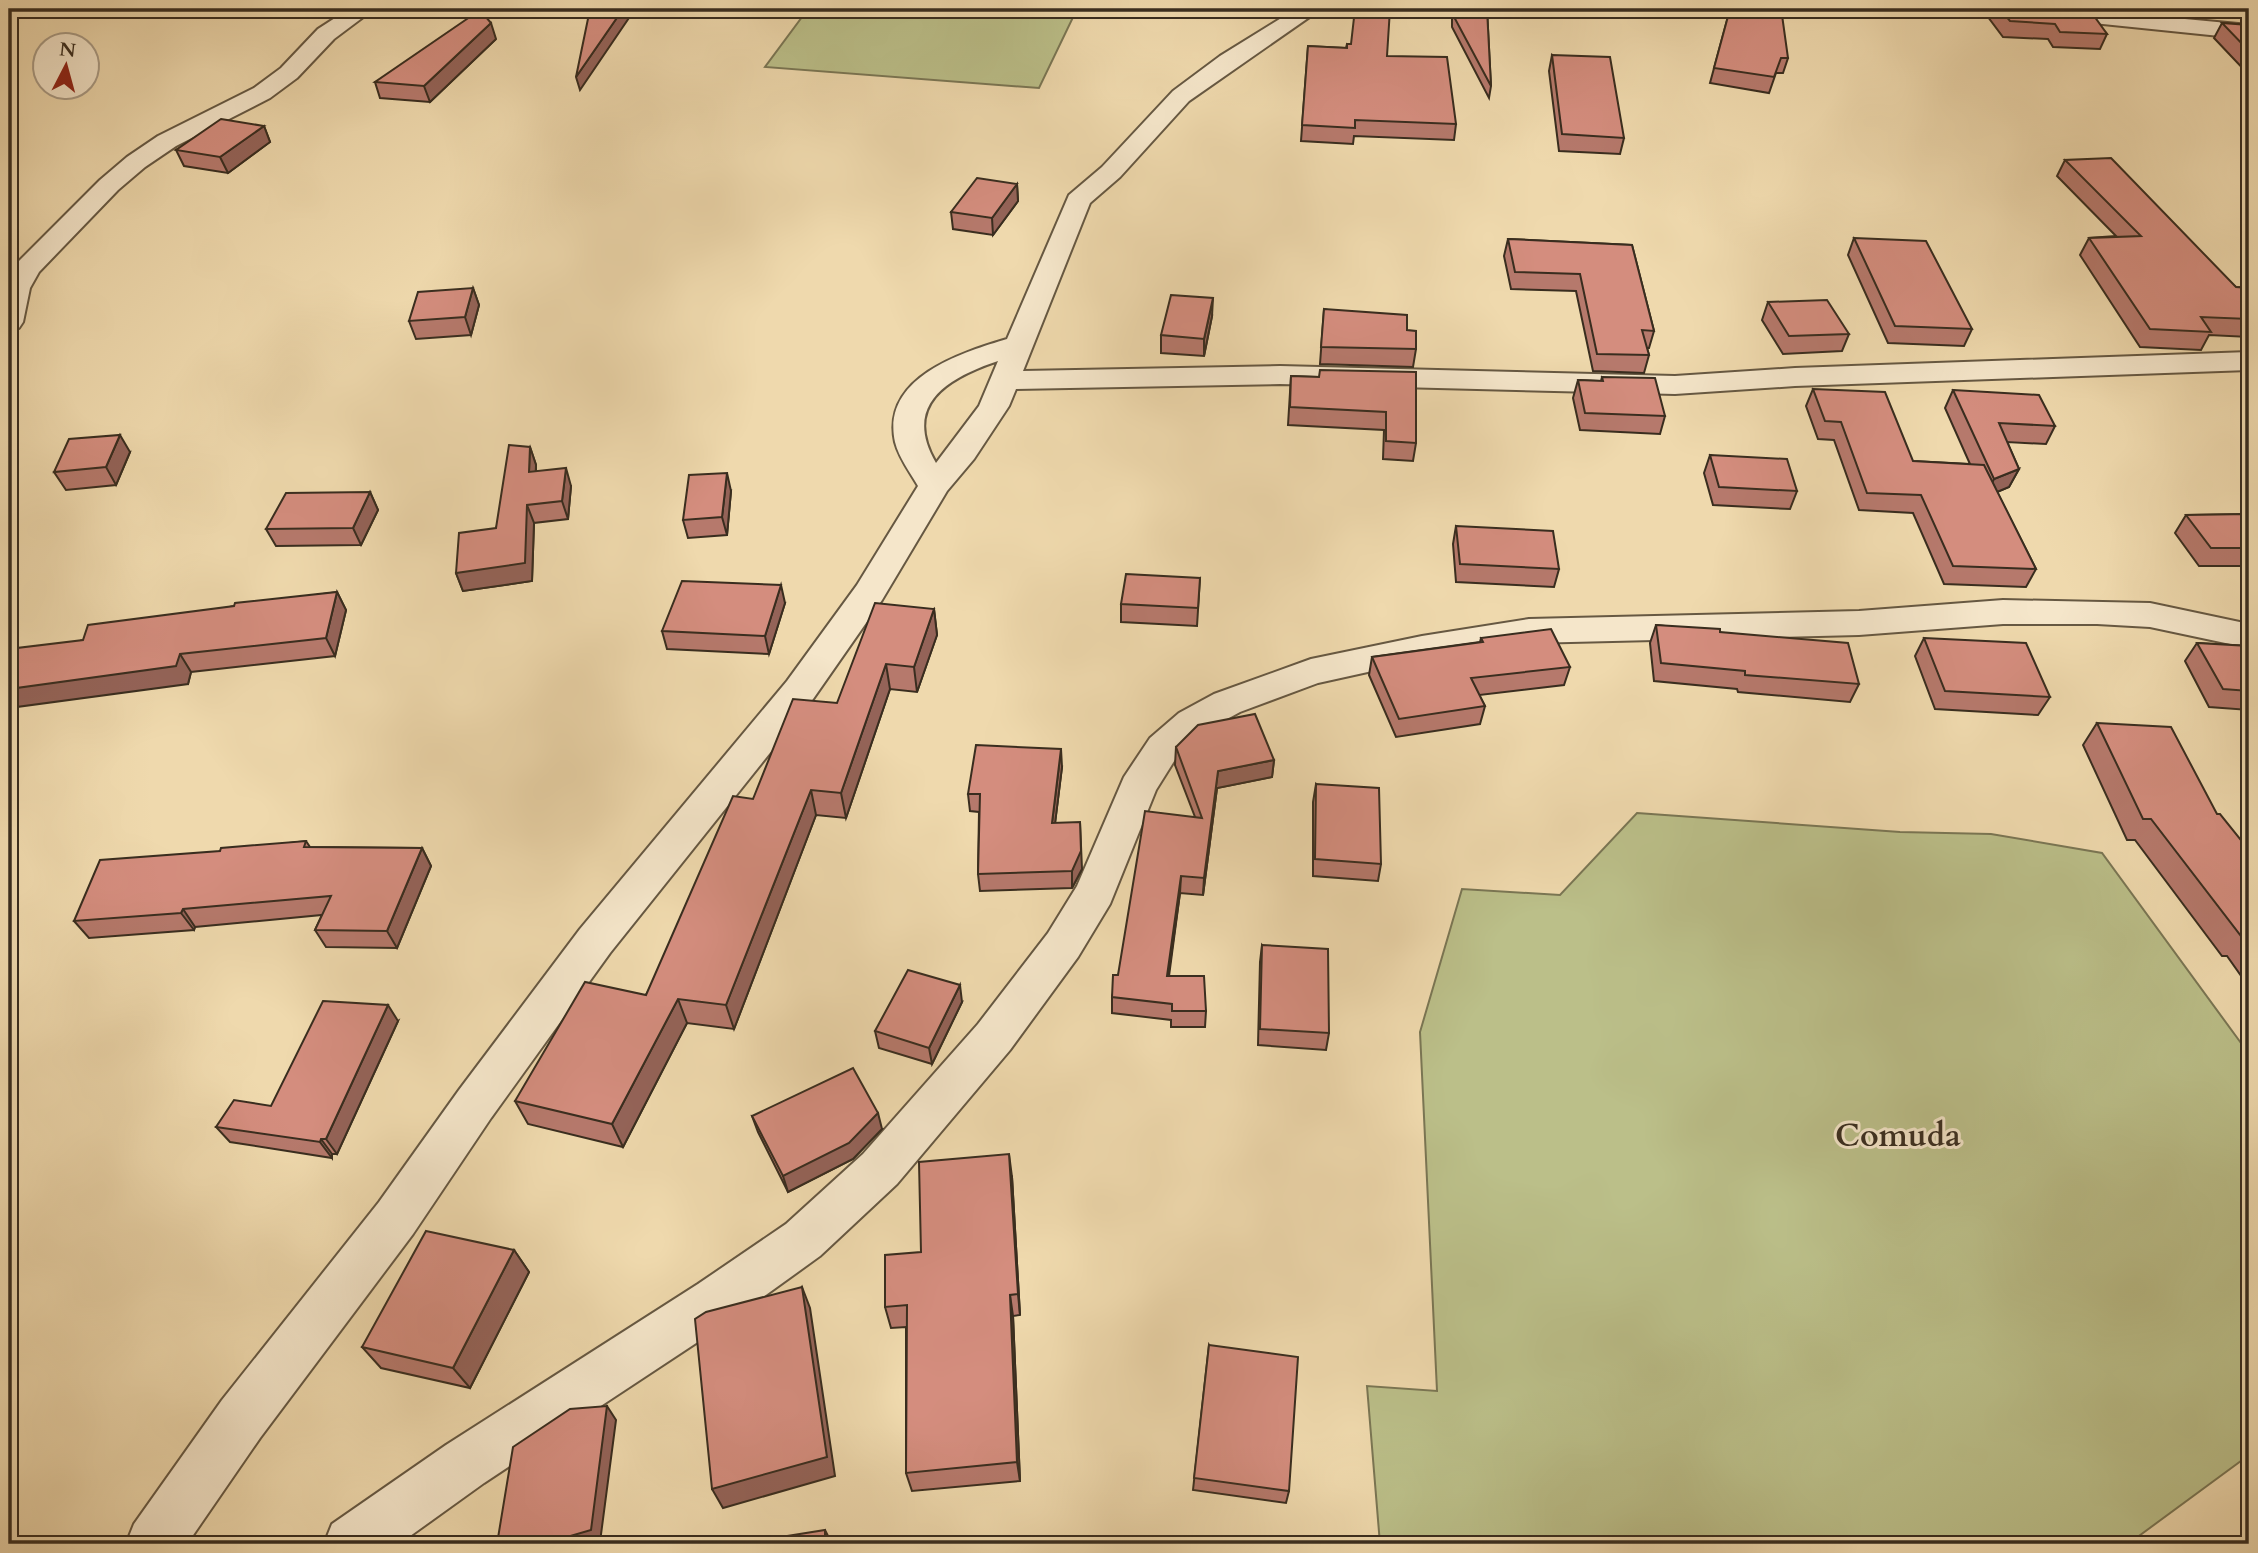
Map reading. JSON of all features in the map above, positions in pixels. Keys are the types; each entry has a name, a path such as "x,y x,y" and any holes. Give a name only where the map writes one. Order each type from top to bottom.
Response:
{"street":[{"path":"9,322 16,288 28,268 109,185 167,141 262,93 289,73 326,34 363,9"},
{"path":"154,1544 241,1419 396,1218 475,1104 595,941 800,690 870,592 934,486 963,452 994,406 1078,200 1111,172 1181,96 1228,61 1310,9"},
{"path":"2014,9 2249,32"},
{"path":"934,486 911,443 909,414 916,396 958,366 1020,344"},
{"path":"1006,380 1280,375 1675,385 1795,377 2249,361"},
{"path":"352,1544 466,1464 716,1301 803,1240 880,1169 995,1037 1063,945 1095,892 1138,787 1163,748 1192,722 1227,703 1311,672 1422,648 1529,631 1859,623 2003,612 2097,612 2150,615 2249,636"}],"green space":[{"path":"808,9 1077,9 1039,88 765,67"},
{"path":"1637,813 1900,832 1991,834 2102,853 2249,1054 2249,1455 2128,1544 1380,1544 1367,1386 1437,1391 1420,1032 1462,889 1560,895"}],"building":[{"path":"590,9 623,9 576,77"},
{"path":"1355,9 1390,9 1387,56 1447,57 1456,124 1355,120 1355,128 1302,125 1308,46 1347,48 1347,44 1351,44"},
{"path":"1453,9 1487,9 1491,86 1453,15"},
{"path":"1730,9 1782,15 1788,58 1781,58 1774,77 1714,68"},
{"path":"2000,9 2089,9 2107,34 2060,32 2055,24 2010,21"},
{"path":"480,10 491,23 424,86 375,82"},
{"path":"2222,23 2249,25 2249,51"},
{"path":"1552,55 1610,57 1624,138 1562,134"},
{"path":"221,119 264,126 220,157 176,150"},
{"path":"2111,158 2236,287 2249,288 2249,319 2201,317 2211,332 2150,329 2089,238 2141,236 2065,160"},
{"path":"977,178 1017,184 992,218 951,212"},
{"path":"1854,238 1926,241 1972,329 1895,326"},
{"path":"1508,239 1632,245 1654,331 1642,330 1649,355 1597,354 1580,274 1515,272"},
{"path":"473,288 465,317 409,321 418,292"},
{"path":"1171,295 1213,298 1204,339 1161,335"},
{"path":"1827,300 1849,334 1789,336 1768,302"},
{"path":"1324,309 1407,315 1407,330 1416,331 1416,349 1321,347"},
{"path":"1320,370 1416,372 1416,443 1386,441 1386,412 1290,407 1291,376 1319,377"},
{"path":"1602,377 1655,378 1665,416 1585,413 1578,380 1603,381"},
{"path":"1813,389 1885,392 1913,461 1984,465 2036,569 1953,566 1921,495 1867,493 1841,422 1825,421"},
{"path":"1953,390 2039,395 2055,426 1999,423 2019,469 1994,479"},
{"path":"120,435 106,467 54,472 69,439"},
{"path":"509,445 530,447 529,472 566,468 562,501 527,505 525,563 456,573 459,533 496,528"},
{"path":"1710,455 1787,459 1797,491 1719,487"},
{"path":"727,473 722,517 683,520 689,475"},
{"path":"370,492 353,528 266,529 286,493"},
{"path":"2249,514 2249,548 2211,548 2186,515"},
{"path":"1456,526 1553,531 1559,569 1460,564"},
{"path":"1126,574 1200,578 1198,608 1121,604"},
{"path":"682,581 781,585 765,636 662,631"},
{"path":"337,592 326,638 180,654 176,666 9,689 9,649 83,640 88,625 234,606 235,603"},
{"path":"875,603 934,609 914,667 886,664 841,793 811,790 726,1005 678,999 612,1124 515,1101 585,982 646,995 733,796 753,799 793,699 837,703"},
{"path":"1656,625 1848,643 1859,684 1745,675 1745,671 1661,663"},
{"path":"1551,629 1570,667 1471,678 1485,706 1399,719 1372,657 1483,642 1481,638"},
{"path":"1924,638 2026,643 2050,697 1945,691"},
{"path":"2197,643 2249,646 2249,691 2223,689"},
{"path":"1255,714 1274,760 1218,771 1204,878 1181,876 1167,976 1204,976 1206,1011 1172,1011 1172,1004 1112,997 1113,975 1118,975 1145,811 1202,818 1176,747 1198,725"},
{"path":"2097,723 2171,727 2217,814 2220,814 2249,850 2249,941 2245,935 2241,936 2151,819 2143,819"},
{"path":"976,745 1061,749 1052,823 1080,822 1081,851 1072,871 978,874 980,794 968,794"},
{"path":"1316,784 1379,788 1381,864 1315,859"},
{"path":"306,841 304,847 422,848 387,931 315,930 331,896 183,909 181,913 74,921 100,860"},
{"path":"1262,945 1328,949 1329,1033 1260,1029"},
{"path":"908,970 960,985 929,1048 875,1031"},
{"path":"323,1001 388,1005 326,1139 321,1139 320,1142 216,1127 234,1100 271,1106"},
{"path":"853,1068 878,1113 849,1143 783,1176 752,1116"},
{"path":"1009,1154 1018,1294 1010,1295 1017,1462 906,1473 907,1305 885,1307 885,1255 921,1252 919,1162"},
{"path":"426,1231 514,1250 453,1368 362,1347"},
{"path":"802,1287 827,1457 712,1489 695,1319 706,1312"},
{"path":"1209,1345 1298,1357 1289,1491 1194,1478"},
{"path":"607,1406 591,1530 543,1544 497,1544 513,1447 570,1409"},
{"path":"825,1530 825,1544 736,1544"}],"district":[{"name":"Comuda","path":"1898,1135"}]}
